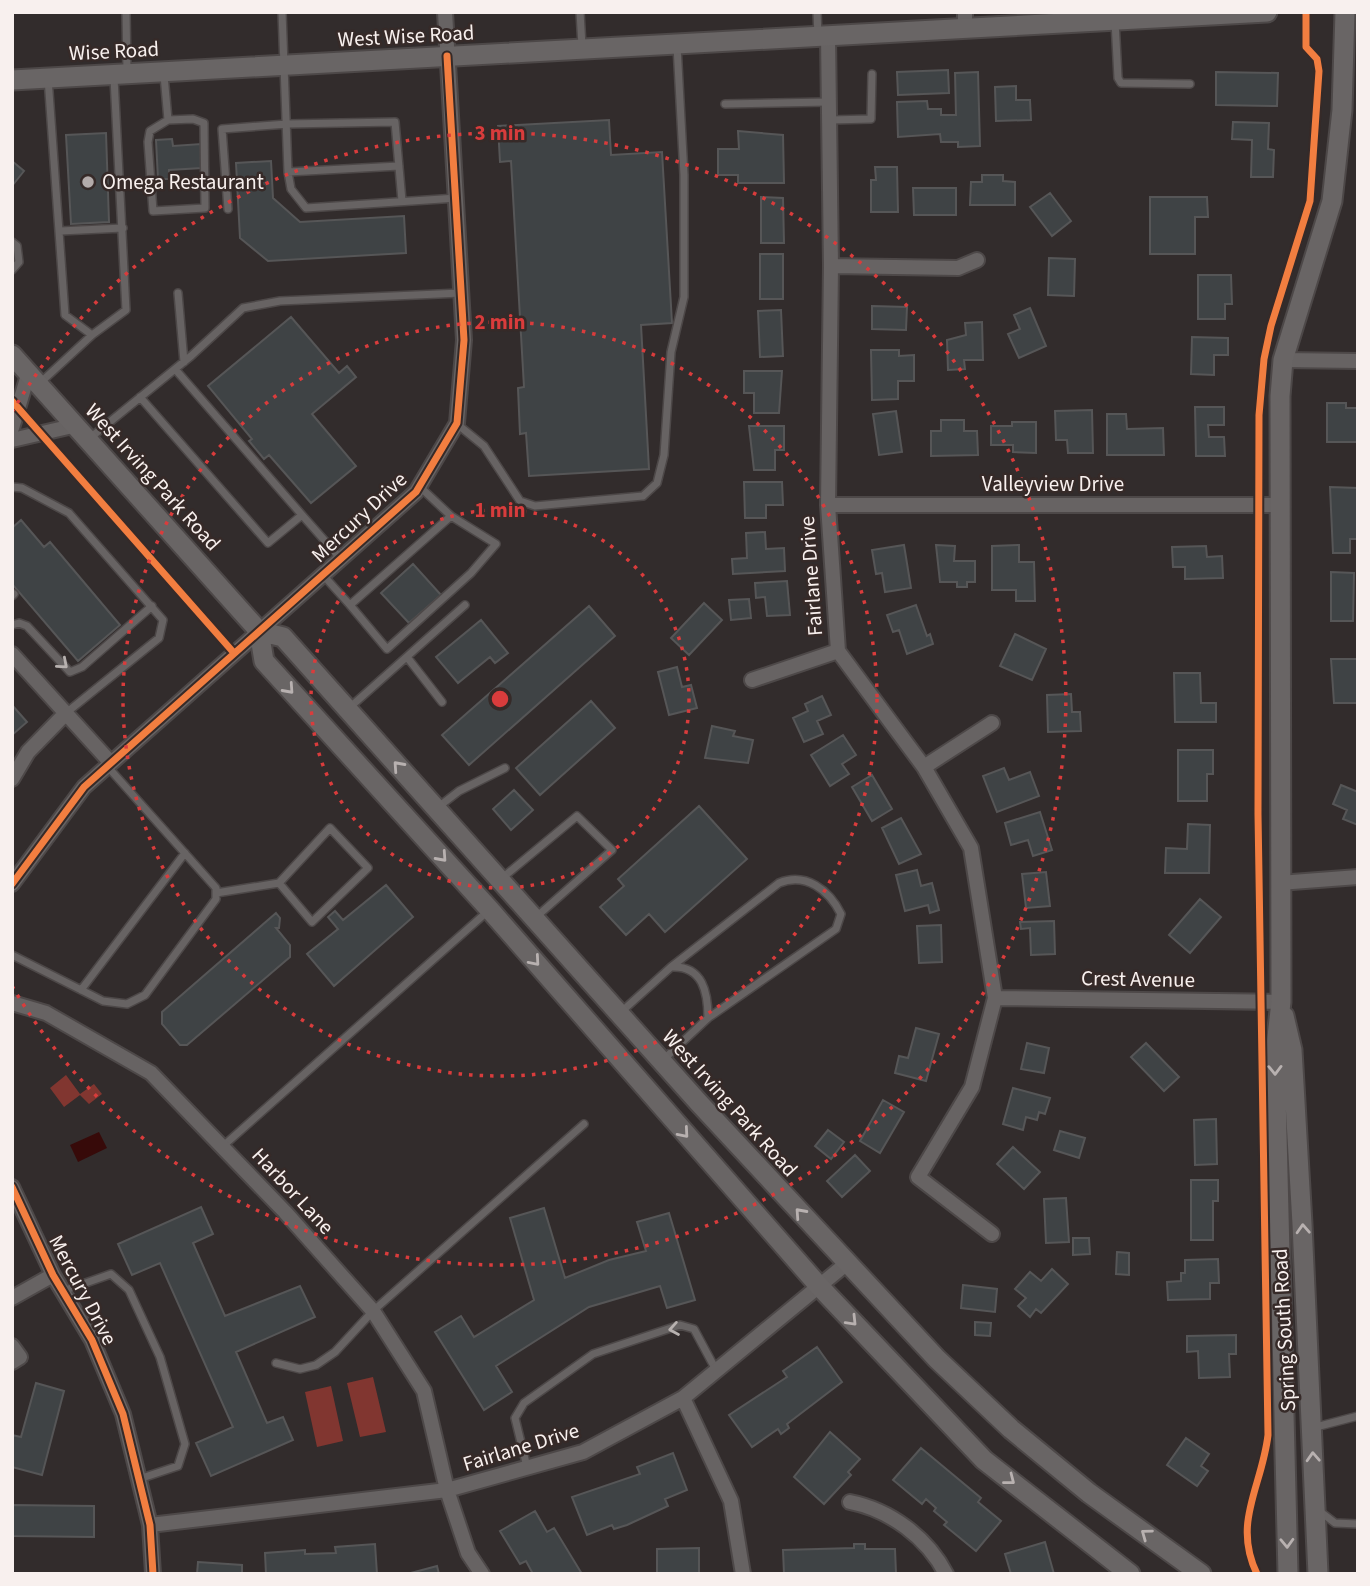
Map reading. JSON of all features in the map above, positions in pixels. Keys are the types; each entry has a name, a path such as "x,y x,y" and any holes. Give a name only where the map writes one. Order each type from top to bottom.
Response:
{"street":[{"name":"Mercury Drive","path":"12,884 84,787 419,486 457,423 464,340 445,12"},
{"name":"West Wise Road","path":"218,69 823,37 965,21 1267,12"},
{"name":"Spring South Road","path":"1288,1574 1275,1054 1281,1002 1278,505 1283,360 1332,201 1342,110 1345,12"},
{"name":"Fairlane Drive","path":"823,37 829,103 831,267 828,505 838,651 924,767 971,848 995,998 972,1087 918,1177 992,1234"},
{"name":"Wise Road","path":"12,80 218,69"},
{"path":"831,267 958,268 977,260"},
{"name":"West Irving Park Road","path":"12,355 35,377 259,631 264,661 490,910 819,1286 984,1460 1130,1574"},
{"path":"1283,360 1358,361"},
{"path":"12,428 35,377"},
{"path":"12,440 83,432"},
{"name":"Valleyview Drive","path":"828,505 1278,505"},
{"name":"West Irving Park Road","path":"259,631 283,637 662,1061 846,1264 937,1359 1011,1429 1089,1493 1201,1574"},
{"path":"752,680 838,651"},
{"path":"12,654 109,764"},
{"path":"12,779 29,752 66,713"},
{"path":"924,767 992,723"},
{"path":"1279,883 1358,877"},
{"name":"Crest Avenue","path":"995,998 1281,1002"},
{"name":"Spring South Road","path":"1281,1002 1292,1050 1318,1574"},
{"name":"Harbor Lane","path":"12,1003 46,1013 151,1073 285,1212 373,1311 424,1391 447,1490 468,1553 482,1574"},
{"name":"Mercury Drive","path":"12,1187 52,1275 92,1340 123,1414 150,1525 153,1574"},
{"name":"Fairlane Drive","path":"150,1525 447,1490 583,1452 683,1398 846,1264"},
{"path":"12,1298 52,1275"},
{"path":"12,1346 19,1357 12,1362"},
{"path":"683,1398 731,1501 743,1574"},
{"path":"850,1502 873,1507 907,1528 937,1557 946,1574"}],"lane":[{"path":"35,377 126,310 120,73 126,12"},
{"path":"282,12 288,172 291,189 306,208 457,198"},
{"path":"580,12 582,49"},
{"path":"817,12 823,37"},
{"path":"1101,18 1121,83 1190,84"},
{"path":"457,423 484,446 520,501 535,506 643,496 657,483 664,455 671,352 684,297 684,175 677,44"},
{"path":"164,71 168,120"},
{"path":"829,120 871,119 872,74"},
{"path":"48,78 65,315 92,335"},
{"path":"725,104 829,103"},
{"path":"193,119 204,123 205,208 153,211 148,142 150,131 168,120 193,119"},
{"path":"228,209 222,129 287,124 395,122 402,201"},
{"path":"288,172 399,166"},
{"path":"60,231 123,228"},
{"path":"12,242 17,246 19,262 12,270"},
{"path":"178,293 184,362"},
{"path":"83,432 140,397 184,362 243,308 280,301 461,293"},
{"path":"175,369 341,558"},
{"path":"140,397 268,543 302,515"},
{"path":"13,485 69,513 163,620 159,638 66,713"},
{"path":"322,575 387,649 471,573 496,544 452,516 419,486"},
{"path":"350,605 452,516"},
{"path":"348,709 465,605"},
{"path":"12,625 19,623 27,626 70,672 82,667 152,606"},
{"path":"407,657 442,702"},
{"path":"12,955 103,1001 127,1004 145,995 216,899 216,888 109,764"},
{"path":"436,808 460,791 505,768"},
{"path":"500,880 577,816 612,850 535,919"},
{"path":"216,893 279,883 330,828 368,868 312,922 279,883"},
{"path":"81,990 185,853"},
{"path":"619,1013 671,967 779,883 794,877 808,881 834,901 841,915 836,929 708,1018 662,1061"},
{"path":"222,1147 490,910"},
{"path":"671,967 681,966 695,972 708,993 708,1018"},
{"path":"276,1363 300,1369 316,1365 335,1352 373,1311 584,1124"},
{"path":"62,1291 111,1274 129,1290 160,1357 185,1444 178,1466 139,1479"},
{"path":"527,1468 515,1418 524,1403 593,1354 680,1325 694,1329 716,1371"},
{"path":"1311,1428 1358,1416"},
{"path":"1315,1507 1335,1523 1358,1524"},
{"path":"1316,1539 1335,1523"}],"shaded area":[{"path":"66,1075 80,1094 94,1084 102,1094 89,1104 80,1095 64,1107 50,1088"},
{"path":"99,1132 107,1148 78,1162 70,1145"},
{"path":"373,1377 386,1432 360,1437 347,1383"},
{"path":"331,1386 343,1441 317,1447 305,1392"}],"building":[{"path":"948,70 949,93 898,95 897,72"},
{"path":"978,72 980,146 958,147 958,142 941,142 940,134 898,137 897,102 927,101 928,109 941,109 941,115 956,115 955,73"},
{"path":"1216,72 1278,73 1277,106 1216,105"},
{"path":"1016,86 1016,100 1030,100 1031,120 996,121 995,87"},
{"path":"609,120 611,155 662,152 672,323 641,325 649,469 529,476 526,433 520,434 518,388 524,387 511,161 500,162 498,126"},
{"path":"1233,122 1269,123 1268,149 1274,150 1273,177 1251,177 1252,140 1232,139"},
{"path":"738,131 783,135 784,183 738,183 738,175 718,175 718,149 739,149"},
{"name":"Omega Restaurant","path":"106,133 109,222 71,224 66,135"},
{"path":"172,139 173,146 201,144 202,168 169,170 169,179 158,179 156,140"},
{"path":"12,161 24,171 12,186"},
{"path":"271,161 273,198 300,222 404,216 406,253 268,261 240,238 236,163"},
{"path":"875,167 897,167 898,212 871,212 871,180 876,180"},
{"path":"982,175 1003,175 1003,181 1015,182 1015,205 970,205 971,182 982,182"},
{"path":"913,188 956,188 956,215 914,215"},
{"path":"1050,193 1071,221 1052,236 1030,207"},
{"path":"761,197 783,198 784,243 761,243"},
{"path":"1150,197 1207,197 1208,217 1195,217 1195,254 1150,254"},
{"path":"760,254 783,254 783,299 760,299"},
{"path":"1049,258 1075,259 1074,296 1048,295"},
{"path":"1198,275 1231,275 1232,304 1225,304 1225,319 1198,319"},
{"path":"872,306 907,307 906,330 872,329"},
{"path":"1030,308 1046,346 1019,358 1008,334 1020,329 1014,315"},
{"path":"781,310 783,356 760,357 758,311"},
{"path":"291,317 339,373 347,366 356,377 312,414 356,466 311,503 269,455 264,459 249,441 252,439 208,386"},
{"path":"982,322 983,360 964,360 965,369 948,370 947,340 966,335 965,323"},
{"path":"1192,337 1228,338 1228,355 1214,355 1214,375 1191,374"},
{"path":"871,350 899,350 899,356 914,355 914,381 898,381 898,399 872,400"},
{"path":"744,371 782,371 779,413 754,413 754,393 744,393"},
{"path":"1327,403 1346,403 1346,408 1358,408 1358,442 1327,442"},
{"path":"1195,407 1224,407 1224,425 1208,425 1209,437 1224,437 1225,456 1196,456"},
{"path":"1092,410 1093,453 1068,453 1067,440 1056,440 1055,411"},
{"path":"896,411 902,452 879,455 873,414"},
{"path":"1107,414 1126,414 1127,429 1163,428 1164,455 1107,455"},
{"path":"941,420 964,420 964,431 977,431 978,455 931,456 931,431 941,431"},
{"path":"1012,422 1036,422 1036,453 1013,452 1013,445 991,445 991,426 1012,426"},
{"path":"749,426 784,426 784,450 775,450 775,470 754,470"},
{"path":"744,482 782,482 783,505 766,505 766,518 745,518"},
{"path":"1330,487 1358,488 1358,539 1350,539 1350,553 1333,553"},
{"path":"21,520 44,547 50,542 120,625 78,661 12,584 12,528"},
{"path":"765,532 766,549 784,548 785,571 733,574 732,559 747,558 746,533"},
{"path":"904,545 911,588 885,592 882,573 876,574 872,550"},
{"path":"936,545 955,546 954,561 975,561 975,582 967,582 967,587 957,587 957,582 940,582"},
{"path":"1019,545 1019,562 1034,562 1035,601 1016,601 1016,590 992,590 992,546"},
{"path":"1206,546 1207,557 1222,556 1223,578 1185,579 1185,567 1173,567 1172,547"},
{"path":"413,564 441,595 409,623 381,593"},
{"path":"1331,572 1354,573 1353,621 1331,621"},
{"path":"787,581 790,615 767,616 765,597 756,598 755,583"},
{"path":"749,599 751,618 731,620 729,600"},
{"path":"704,603 722,620 689,655 671,638"},
{"path":"916,605 927,636 930,634 933,644 907,654 899,630 893,632 887,615"},
{"path":"589,606 615,636 469,765 442,735"},
{"path":"481,620 508,653 495,663 490,657 458,683 436,657"},
{"path":"1015,634 1046,649 1032,680 1000,666"},
{"path":"1331,659 1358,659 1358,703 1334,703"},
{"path":"677,667 682,687 691,685 697,708 669,715 658,672"},
{"path":"1174,673 1200,673 1201,703 1216,703 1216,722 1175,722"},
{"path":"1071,694 1072,712 1080,712 1081,731 1048,732 1047,695"},
{"path":"822,696 831,715 817,721 823,734 804,742 793,718 808,711 805,704"},
{"path":"591,701 615,728 540,795 516,768"},
{"path":"12,705 27,722 12,735"},
{"path":"712,726 735,731 733,736 753,740 748,763 705,758"},
{"path":"843,735 856,755 842,764 849,774 830,786 811,755"},
{"path":"1178,750 1213,750 1213,774 1207,774 1207,801 1178,801"},
{"path":"1004,768 1009,780 1030,772 1039,796 997,812 983,776"},
{"path":"872,775 892,809 872,821 852,787"},
{"path":"1341,785 1358,792 1358,825 1343,819 1347,810 1333,804"},
{"path":"514,790 533,810 511,830 493,809"},
{"path":"699,806 747,859 665,932 649,914 626,935 600,907 624,886 618,879"},
{"path":"1040,812 1052,850 1033,856 1028,840 1011,845 1005,823"},
{"path":"901,818 921,854 899,864 882,828"},
{"path":"1188,824 1210,825 1209,873 1165,873 1166,848 1187,849"},
{"path":"917,870 921,886 932,883 939,910 930,913 928,905 905,911 896,875"},
{"path":"1046,872 1050,906 1026,908 1022,874"},
{"path":"386,885 413,917 334,986 307,954 338,929 328,917 335,911 343,920"},
{"path":"1200,899 1221,917 1190,953 1169,935"},
{"path":"276,913 280,918 279,928 276,928 290,945 290,957 187,1045 180,1045 162,1024 162,1012"},
{"path":"1054,921 1055,954 1031,955 1030,928 1021,929 1020,922"},
{"path":"941,925 942,962 919,963 917,926"},
{"path":"916,1028 939,1034 926,1081 895,1073 899,1056 908,1058"},
{"path":"1027,1043 1049,1048 1044,1073 1021,1069"},
{"path":"1146,1043 1179,1077 1164,1091 1131,1057"},
{"path":"1013,1088 1050,1098 1045,1114 1039,1112 1037,1120 1026,1117 1023,1130 1003,1124"},
{"path":"883,1100 904,1112 880,1153 860,1141"},
{"path":"1216,1119 1217,1164 1195,1165 1194,1120"},
{"path":"828,1130 844,1142 831,1159 815,1146"},
{"path":"1060,1131 1085,1138 1079,1158 1054,1150"},
{"path":"1013,1147 1040,1172 1024,1189 997,1164"},
{"path":"855,1155 870,1171 842,1197 827,1181"},
{"path":"1191,1180 1218,1180 1218,1201 1213,1201 1213,1240 1191,1240"},
{"path":"1066,1198 1069,1242 1046,1243 1044,1199"},
{"path":"201,1207 213,1234 193,1243 225,1316 300,1286 315,1317 236,1352 267,1423 283,1417 293,1440 211,1476 196,1443 233,1427 160,1263 132,1275 118,1244"},
{"path":"544,1208 565,1278 609,1260 646,1251 637,1222 669,1213 695,1300 667,1308 660,1286 589,1307 496,1366 512,1392 484,1410 435,1332 461,1316 474,1337 534,1300 510,1218"},
{"path":"1073,1238 1089,1238 1090,1254 1073,1255"},
{"path":"1117,1252 1129,1253 1129,1275 1116,1274"},
{"path":"1218,1259 1219,1283 1210,1283 1210,1299 1168,1300 1167,1282 1181,1281 1181,1273 1185,1273 1185,1260"},
{"path":"1052,1269 1068,1284 1041,1313 1036,1309 1030,1317 1018,1306 1026,1298 1015,1289 1030,1272 1041,1281"},
{"path":"963,1285 997,1289 995,1312 961,1308"},
{"path":"975,1322 991,1323 990,1336 975,1335"},
{"path":"1236,1335 1236,1354 1229,1354 1230,1377 1199,1378 1198,1351 1187,1352 1187,1336"},
{"path":"817,1347 842,1382 787,1424 789,1428 781,1434 778,1429 752,1447 729,1415 787,1377 783,1371"},
{"path":"36,1383 64,1391 42,1475 12,1467 12,1435 21,1437"},
{"path":"830,1432 860,1459 848,1472 851,1475 824,1504 794,1477"},
{"path":"1186,1438 1209,1454 1201,1466 1208,1471 1197,1486 1167,1465"},
{"path":"921,1448 981,1498 978,1502 1001,1521 976,1551 944,1525 947,1522 934,1511 936,1508 926,1499 922,1504 893,1480"},
{"path":"673,1453 687,1490 665,1499 668,1506 627,1525 614,1529 612,1525 587,1535 572,1497 640,1474 637,1467"},
{"path":"12,1505 94,1506 94,1537 12,1536"},
{"path":"535,1511 547,1532 554,1528 582,1574 533,1574 526,1561 520,1564 500,1531"},
{"path":"1045,1542 1054,1574 1011,1574 1005,1554"},
{"path":"375,1544 377,1574 266,1574 265,1553 305,1550 305,1554 336,1553 335,1547"},
{"path":"854,1544 865,1544 865,1549 895,1549 896,1574 784,1574 783,1550 854,1548"},
{"path":"699,1548 699,1574 657,1574 657,1549"},
{"path":"198,1562 242,1565 242,1574 197,1574"},
{"path":"437,1566 439,1574 407,1574"}],"cycle path":[{"path":"1257,1574 1247,1538 1248,1521 1268,1435 1258,814 1259,415 1264,359 1271,326 1310,201 1319,71 1317,59 1306,47 1306,12"},
{"path":"12,884 84,787 416,492 457,423 464,340 447,56"},
{"path":"12,401 234,653"},
{"path":"12,1187 53,1275 92,1340 123,1414 150,1525 153,1574"}],"place":[{"name":"Omega Restaurant","path":"88,182"}]}
